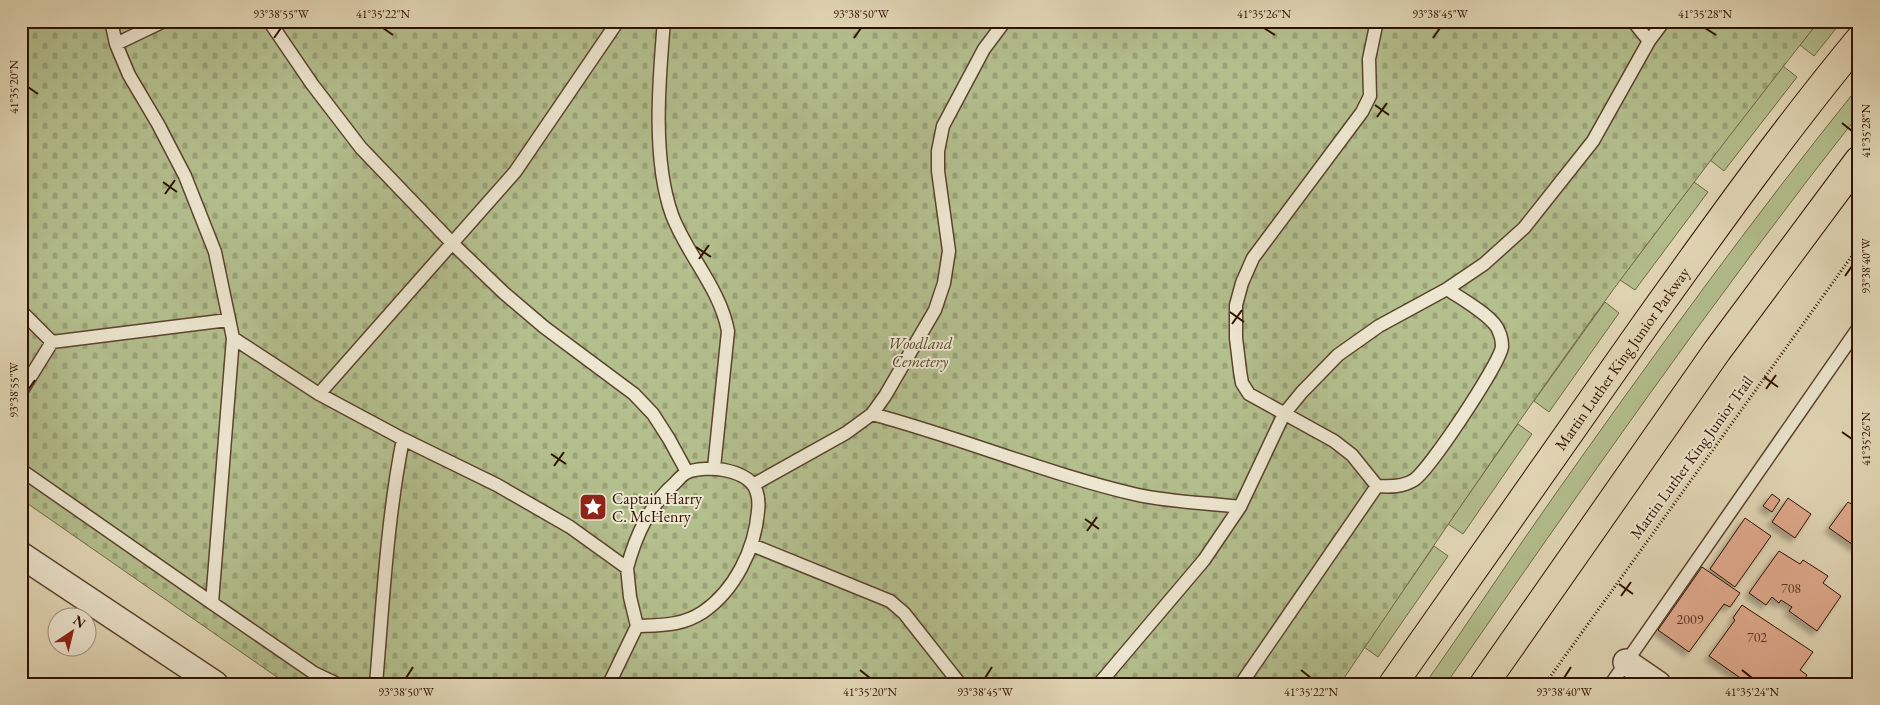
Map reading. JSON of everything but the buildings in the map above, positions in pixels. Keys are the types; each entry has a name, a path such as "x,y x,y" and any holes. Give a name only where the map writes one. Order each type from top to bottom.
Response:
{"main road":[{"name":"Martin Luther King Junior Parkway","path":"1393,684 1723,215 1828,77 1859,40"},
{"path":"1484,684 1717,350 1859,160"}],"street":[{"path":"21,555 215,684"},
{"path":"1626,662 1658,684"}],"lane":[{"path":"111,21 116,44 129,75 158,124 185,176 215,252 232,338 212,603"},
{"path":"116,44 164,21"},
{"path":"270,21 312,84 361,148 453,244 504,293 544,327 634,394 653,414 687,472"},
{"path":"319,394 515,172 618,21"},
{"path":"664,21 659,141 662,180 672,215 718,299 726,318 728,331 714,468"},
{"path":"753,485 846,433 872,414 885,396 935,310 944,283 949,251 938,171 938,151 942,134 944,126 984,49 1005,21"},
{"path":"1377,21 1368,59 1370,96 1362,112 1253,258 1242,283 1236,305 1236,338 1242,383 1249,394 1334,441 1352,456 1378,486"},
{"path":"1633,21 1650,41"},
{"path":"1099,684 1204,560 1240,507 1284,414 1302,392 1338,355 1379,326 1447,288 1484,264 1524,228 1593,141 1650,41 1664,21"},
{"path":"1378,486 1404,485 1416,479 1462,419 1496,362 1502,347 1499,330 1487,316 1447,288"},
{"path":"21,311 52,342"},
{"path":"52,342 228,320"},
{"path":"1611,684 1859,328"},
{"path":"232,338 319,394 505,490 570,527 627,568"},
{"path":"21,392 52,342"},
{"path":"872,414 914,425 1071,478 1140,495 1240,507"},
{"path":"376,684 389,538 397,469 403,439"},
{"path":"609,684 637,626 630,597 627,568 634,544 649,510 687,472 714,468 735,472 753,485 759,501 758,521 752,545 735,577 718,598 702,612 675,624 637,626"},
{"path":"21,470 314,673 337,684"},
{"path":"1242,684 1378,486"},
{"path":"752,545 890,601 904,614 960,684"}],"path":[{"name":"Martin Luther King Junior Trail","path":"1545,684 1859,246"}],"green space":[{"name":"Woodland Cemetery","path":"21,21 1819,21 1621,279 1549,379 1340,684 287,684 21,499"},
{"path":"1819,21 1842,21 1814,56 1800,45"},
{"path":"1783,66 1797,77 1724,171 1710,160"},
{"path":"1859,86 1859,114 1700,324 1597,467 1446,684 1425,684 1538,519 1665,340 1741,238"},
{"path":"1694,182 1708,192 1635,290 1620,280"},
{"path":"1605,302 1619,313 1549,412 1534,401"},
{"path":"1518,424 1532,434 1463,534 1448,524"},
{"path":"1434,546 1448,556 1378,657 1364,647"}],"place":[{"name":"Captain Harry C. McHenry","path":"593,507"}]}
